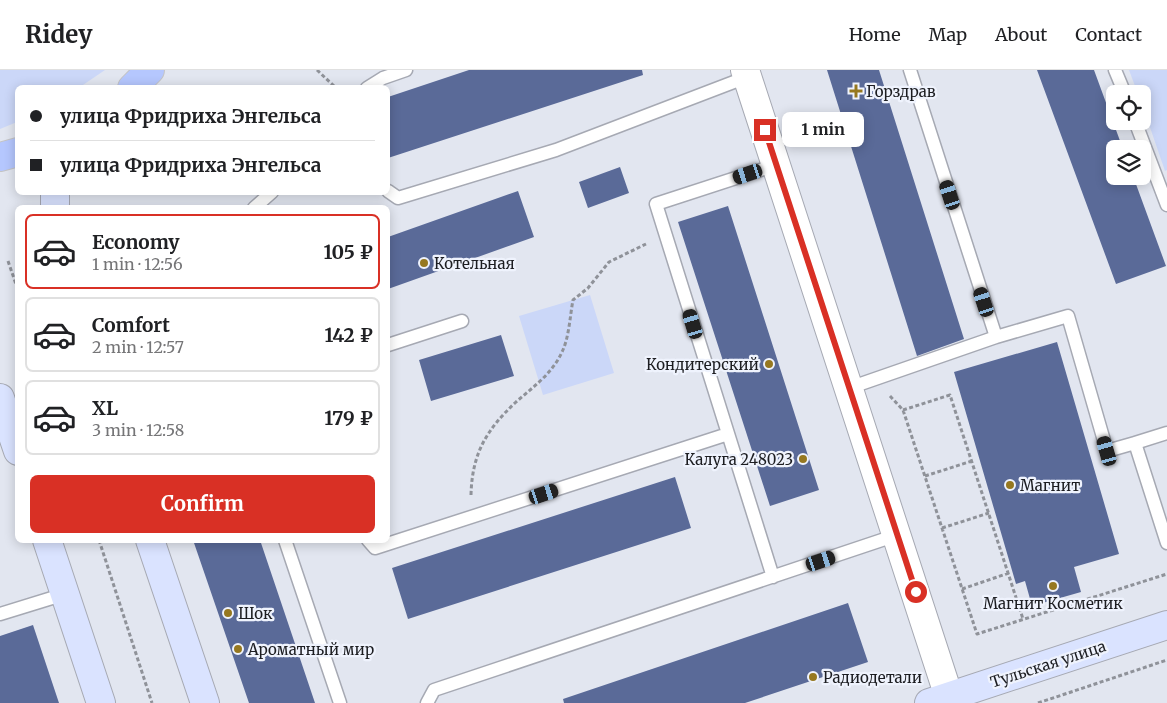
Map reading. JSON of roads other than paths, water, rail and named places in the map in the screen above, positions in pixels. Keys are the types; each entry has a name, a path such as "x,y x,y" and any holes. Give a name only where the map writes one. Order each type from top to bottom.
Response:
{"main road":[{"path":"135,85 150,70"},
{"path":"0,157 15,153"},
{"path":"0,398 15,442"},
{"path":"48,543 101,703"},
{"path":"151,543 205,703"},
{"name":"Тульская улица","path":"943,701 1167,625"}],"street":[{"path":"746,74 897,535 943,701"}],"lane":[{"path":"372,85 383,78 406,70"},
{"path":"910,70 996,337"},
{"path":"1116,70 1121,85"},
{"path":"390,192 398,198 556,150 746,74"},
{"path":"1138,130 1167,205"},
{"path":"773,577 656,204 776,165"},
{"path":"257,205 269,195"},
{"path":"849,388 996,337 1068,316 1107,451 1167,433"},
{"path":"390,344 462,321"},
{"path":"371,543 375,548 728,434"},
{"path":"1135,443 1167,542"},
{"path":"427,703 434,690 897,535"},
{"path":"286,543 340,703"},
{"path":"0,614 65,594"}],"place":[{"name":"Горздрав","path":"856,91"},
{"name":"Котельная","path":"424,263"},
{"name":"Кондитерский","path":"769,364"},
{"name":"Калуга 248023","path":"803,459"},
{"name":"Магнит","path":"1010,485"},
{"name":"Магнит Косметик","path":"1053,586"},
{"name":"Шок","path":"228,613"},
{"name":"Ароматный мир","path":"238,649"},
{"name":"Радиодетали","path":"813,677"}]}
